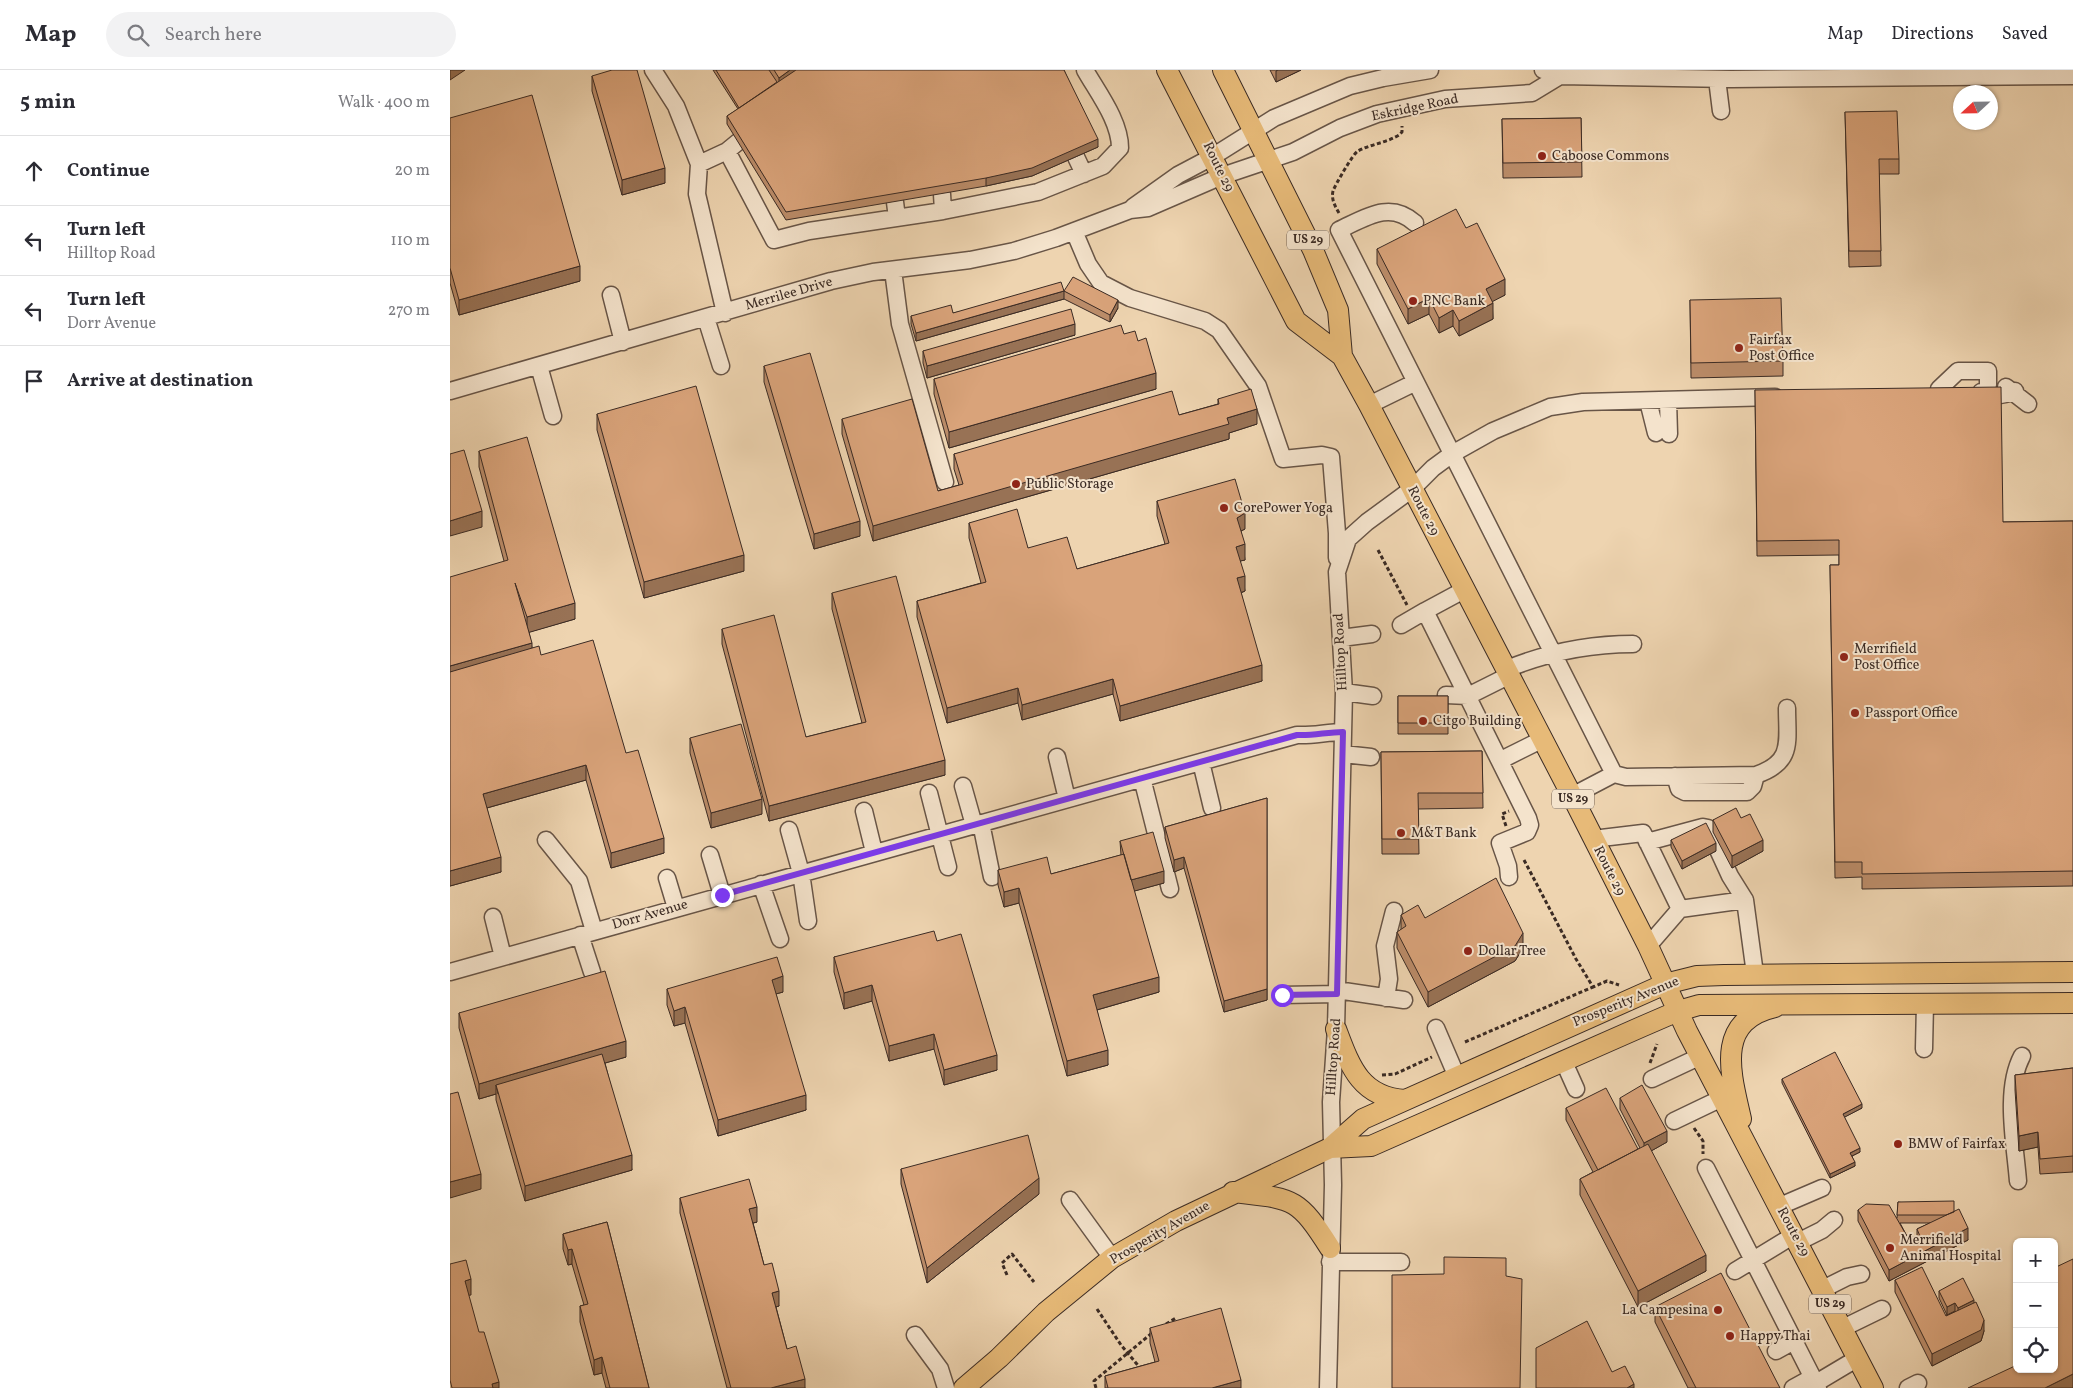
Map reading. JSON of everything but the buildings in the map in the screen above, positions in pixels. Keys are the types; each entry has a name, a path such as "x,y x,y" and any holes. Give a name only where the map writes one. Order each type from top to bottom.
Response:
{"main road":[{"name":"Route 29","path":"1167,70 1296,321 1342,356 1369,404 1572,796 1722,1098 1780,1206 1873,1388"},
{"name":"Route 29","path":"1223,70 1313,250 1338,310 1342,356"},
{"name":"Prosperity Avenue","path":"964,1388 999,1358 1046,1312 1112,1258 1162,1228 1233,1192 1330,1148 1363,1119 1665,984 1697,976 1755,974 2073,972"},
{"name":"Prosperity Avenue","path":"1330,1148 1371,1146 1678,1011 1708,1003 2073,1003"},
{"path":"1746,1143 1731,1072 1730,1052 1734,1038 1742,1025 1754,1015 1770,1008 1798,1004"},
{"path":"1336,1029 1352,1068 1366,1086 1382,1096 1405,1100"},
{"path":"1233,1192 1274,1197 1296,1204 1312,1221 1330,1255"}],"street":[{"path":"653,70 676,106 699,164 697,194 725,312"},
{"path":"699,164 733,146 774,240 808,224 896,210 943,211 991,203 1038,192 1104,166 1120,148 1120,137 1114,122 1085,70"},
{"path":"1253,131 1274,118 1381,74 1430,70"},
{"path":"1543,70 1559,73 1727,76 1892,73 1987,85 2073,76"},
{"name":"Eskridge Road","path":"1190,191 1266,159 1293,152 1340,128 1377,114 1445,99 1532,93 1559,73"},
{"path":"1721,111 1727,76"},
{"name":"Merrilee Drive","path":"1130,210 1178,175 1212,157 1253,131"},
{"path":"1076,157 1084,174"},
{"path":"1032,176 1038,192"},
{"path":"986,186 991,203"},
{"name":"Merrilee Drive","path":"450,391 832,281 893,270 970,260 1014,251 1130,210 1148,208 1190,191"},
{"path":"942,194 943,211"},
{"path":"1415,223 1404,213 1377,212 1342,228 1414,383 1614,774"},
{"path":"1074,231 1088,264 1101,283 1130,298 1205,321 1219,330 1258,386 1282,459 1322,455 1331,457 1337,532 1337,572"},
{"path":"893,270 900,324 946,482"},
{"path":"611,295 623,342"},
{"path":"706,318 721,366"},
{"path":"539,366 553,416"},
{"path":"1940,390 1958,371 1988,372 1972,389"},
{"path":"1369,404 1414,383"},
{"path":"1921,389 1972,389 1988,395 2003,396 2014,392 2028,404"},
{"name":"Hilltop Road","path":"1328,1388 1333,1185 1330,1148 1336,1029 1344,692 1337,572 1348,539 1412,489 1432,468 1452,454 1502,427 1550,407 1583,402 1789,396"},
{"path":"1648,401 1662,434 1668,400"},
{"path":"1401,625 1464,590"},
{"path":"1425,611 1499,757 1530,825 1527,832 1514,839 1500,843 1508,866 1509,878"},
{"path":"1341,638 1372,634"},
{"path":"1446,695 1468,696 1532,658 1592,647 1633,644"},
{"path":"1344,692 1373,696"},
{"path":"1572,796 1614,774 1626,777 1756,775 1771,770 1780,764 1787,751 1787,708"},
{"name":"Dorr Avenue","path":"450,972 1297,735 1312,736 1323,732 1343,732"},
{"path":"1477,754 1499,757 1543,739"},
{"path":"1342,754 1371,757"},
{"path":"1057,758 1067,799"},
{"path":"1201,762 1212,808"},
{"path":"1142,778 1170,889"},
{"path":"963,786 977,824 992,877"},
{"path":"929,793 948,867"},
{"path":"864,811 874,852"},
{"path":"1647,842 1703,827 1708,828 1730,876 1745,900 1755,974"},
{"path":"789,830 801,873 808,921"},
{"path":"1593,839 1643,833 1680,909"},
{"path":"546,840 579,881 592,972"},
{"path":"710,855 722,895"},
{"path":"667,878 676,908"},
{"path":"762,884 780,939"},
{"path":"1648,946 1680,909 1745,900"},
{"path":"1386,998 1389,979 1385,946 1394,910"},
{"path":"493,917 503,957"},
{"path":"1282,995 1337,992 1404,1000"},
{"path":"1924,1049 1925,1003"},
{"path":"1436,1028 1457,1077"},
{"path":"1650,1075 1701,1056"},
{"path":"2018,1181 2012,1086 2016,1067 2022,1056"},
{"path":"1564,1060 1576,1089"},
{"path":"1678,1119 1722,1098"},
{"path":"1706,1168 1816,1382"},
{"path":"1780,1206 1822,1188"},
{"path":"1070,1200 1112,1258"},
{"path":"1735,1271 1796,1238 1822,1230 1834,1220"},
{"path":"1330,1255 1401,1262"},
{"path":"1823,1290 1847,1277 1861,1274"},
{"path":"1843,1328 1882,1309"},
{"path":"915,1335 940,1369 946,1388"},
{"path":"1776,1351 1794,1341"},
{"path":"1793,1388 1816,1382 1858,1358"}],"path":[{"path":"1342,228 1333,198 1333,189 1343,176 1350,157 1356,151 1399,135 1402,132 1402,126"},
{"path":"1514,839 1576,959 1593,987"},
{"path":"1465,1042 1607,981 1622,986"},
{"path":"1650,1075 1657,1044"},
{"path":"1376,1073 1384,1076 1395,1074 1437,1055"},
{"path":"1678,1119 1701,1136 1706,1168"},
{"path":"1007,1275 1002,1264 1012,1254 1034,1282"},
{"path":"1097,1309 1127,1352 1144,1372"},
{"path":"1161,1327 1176,1318"},
{"path":"1096,1388 1094,1381 1127,1352 1154,1332"}],"place":[{"name":"Caboose Commons","path":"1542,156"},
{"name":"PNC Bank","path":"1413,301"},
{"name":"Fairfax Post Office","path":"1739,348"},
{"name":"Public Storage","path":"1016,484"},
{"name":"CorePower Yoga","path":"1224,508"},
{"name":"Merrifield Post Office","path":"1844,657"},
{"name":"Passport Office","path":"1855,713"},
{"name":"Citgo Building","path":"1423,721"},
{"name":"M&T Bank","path":"1401,833"},
{"name":"Dollar Tree","path":"1468,951"},
{"name":"BMW of Fairfax","path":"1898,1144"},
{"name":"Merrifield Animal Hospital","path":"1890,1248"},
{"name":"La Campesina","path":"1718,1310"},
{"name":"Happy Thai","path":"1730,1336"}],"route":[{"path":"722,895 1297,735 1312,736 1323,732 1343,732 1337,994 1282,995"}]}
